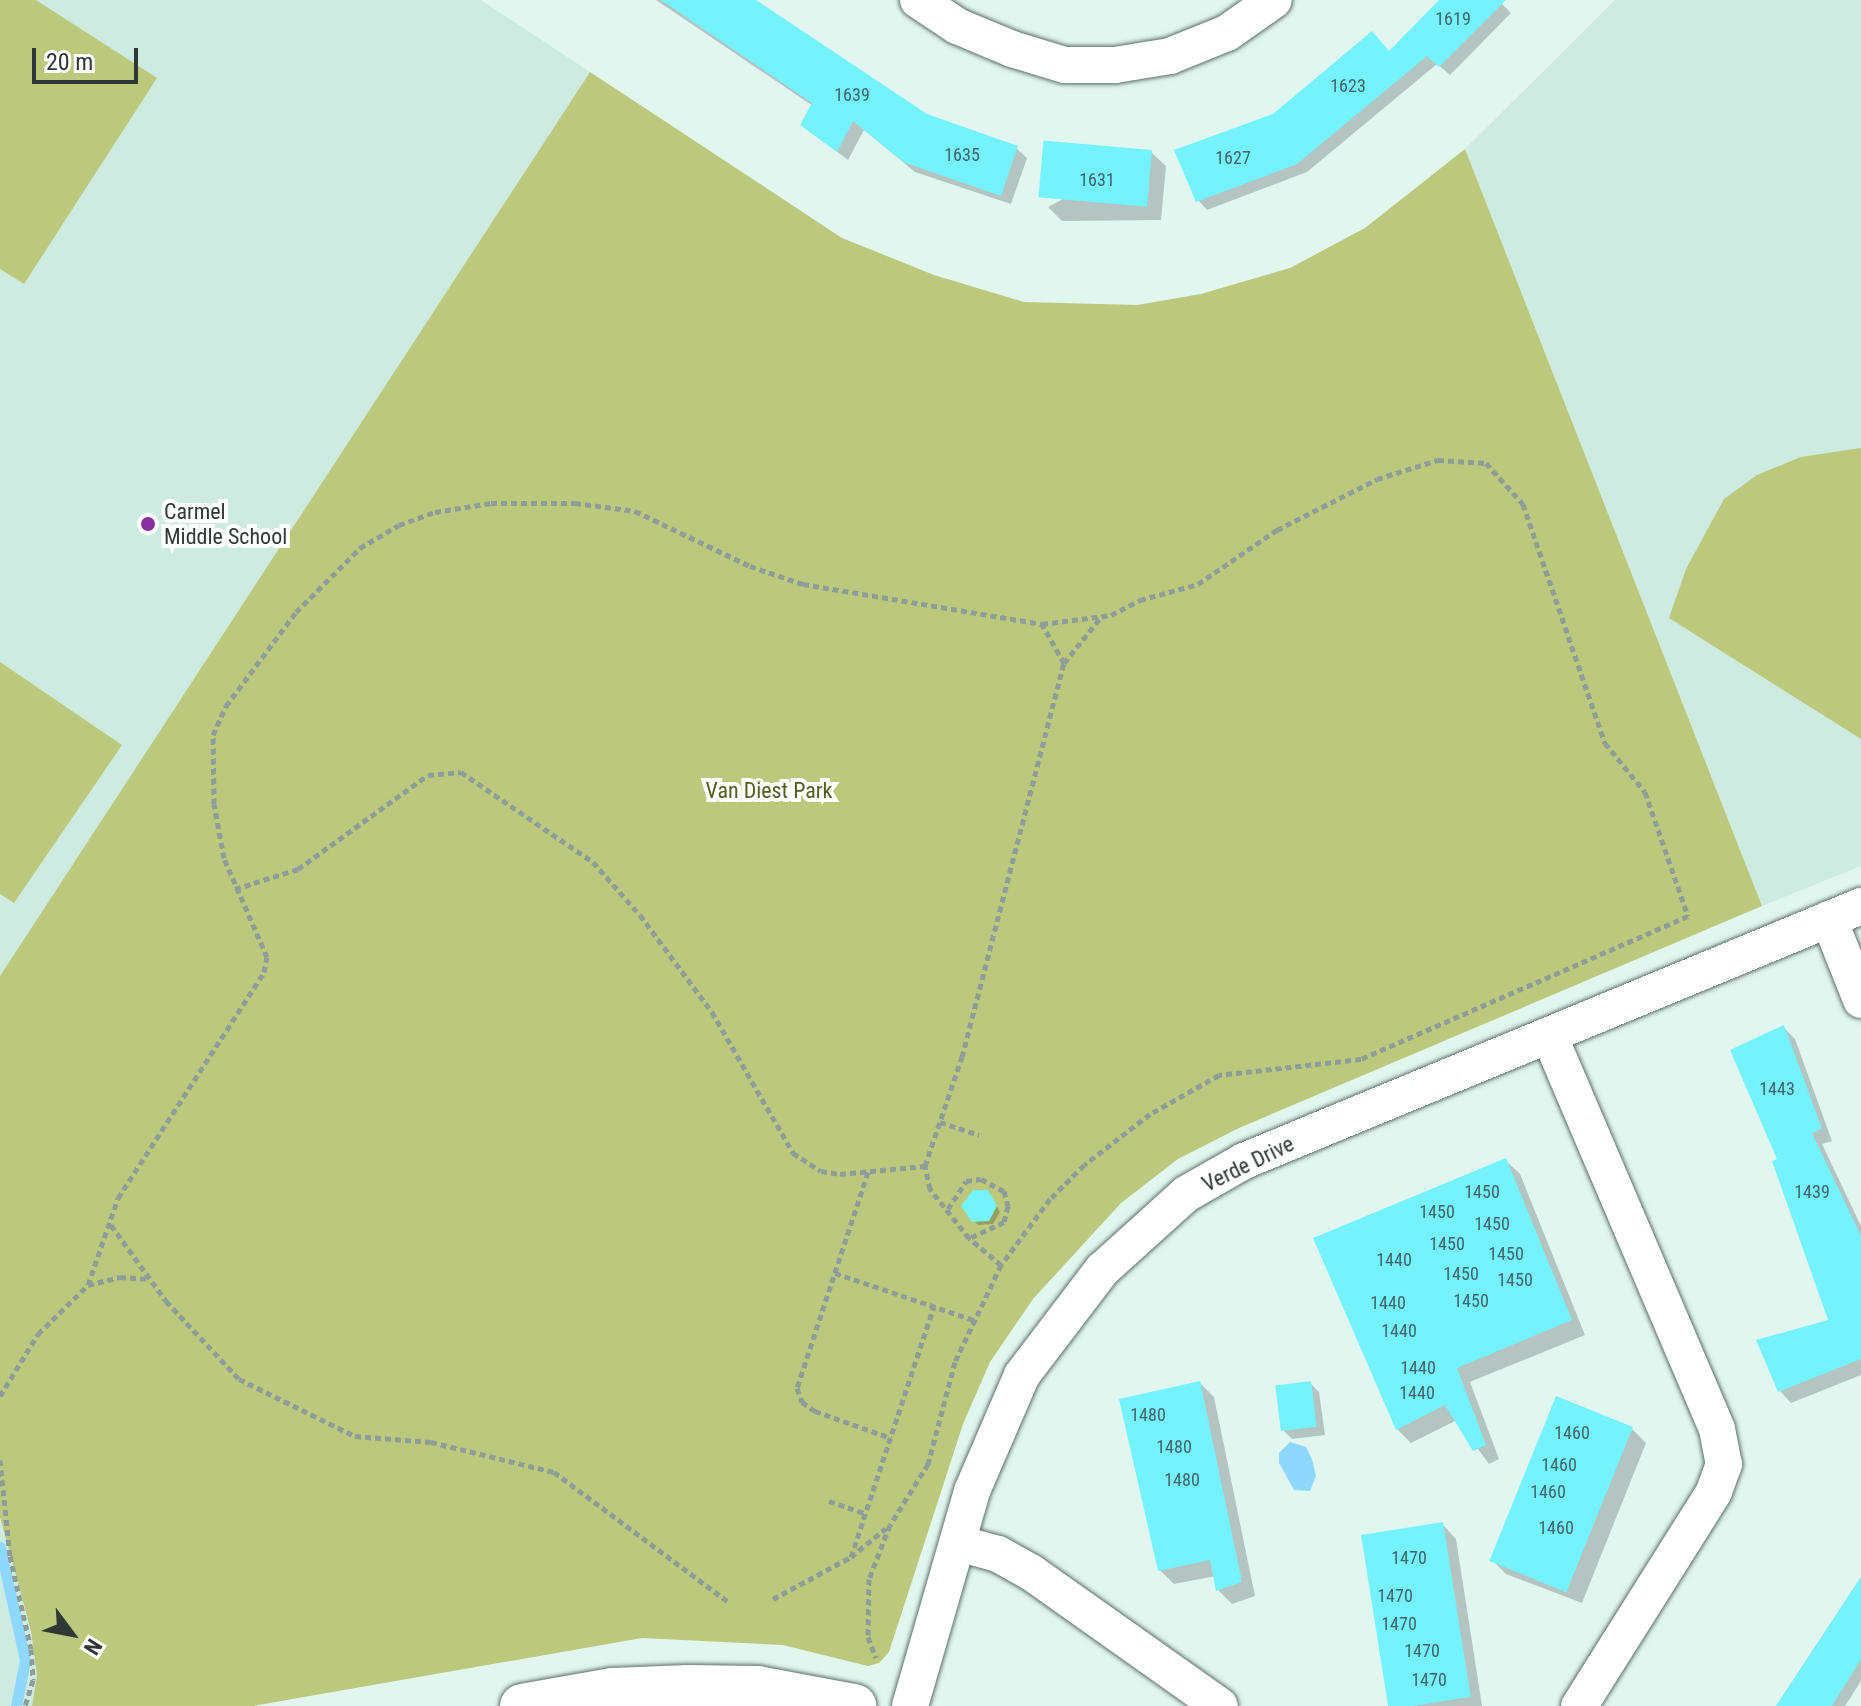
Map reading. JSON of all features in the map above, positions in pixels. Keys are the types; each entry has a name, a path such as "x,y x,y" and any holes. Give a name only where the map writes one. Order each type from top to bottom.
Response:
{"main road":[{"path":"522,1706 613,1690 755,1697 854,1706"}],"street":[{"path":"918,0 957,26 1012,49 1065,65 1115,65 1170,56 1227,33 1274,0"},
{"path":"1845,913 1861,1000"},
{"name":"Verde Drive","path":"910,1706 993,1432 1022,1375 1102,1270 1142,1231 1186,1194 1244,1161 1845,913"},
{"path":"1549,1035 1717,1429 1724,1464 1714,1492 1579,1706"},
{"path":"958,1543 998,1554 1032,1573 1220,1706"}],"path":[{"path":"0,1396 38,1334 88,1285 118,1198 264,972 267,957 235,889 214,804 213,735 226,706 296,612 360,548 399,525 435,512 491,503 575,503 635,511 750,566 803,584 1042,624 1101,616 1198,584 1277,530 1377,479 1438,460 1486,463 1523,504 1605,743 1645,792 1688,916"},
{"path":"1001,1265 969,1238 930,1189 925,1166 962,1057 1064,663 1101,616"},
{"path":"1042,624 1064,663"},
{"path":"235,889 298,869 428,775 461,772 593,862 640,915 712,1012 793,1153 821,1171 925,1166"},
{"path":"940,1122 979,1135"},
{"path":"869,1171 797,1388 802,1402 891,1438"},
{"path":"948,1209 966,1181 981,1179 1004,1191 1008,1206 1004,1222 969,1238"},
{"path":"110,1224 207,1350 239,1379 355,1436 478,1450 554,1472 727,1601"},
{"path":"835,1273 974,1320"},
{"path":"88,1285 120,1277 150,1279"},
{"path":"851,1557 934,1306"},
{"path":"0,1460 10,1556 31,1649 33,1680 25,1706"},
{"path":"829,1501 866,1514"},
{"path":"773,1599 851,1557 890,1525"}],"shaded area":[{"name":"Carmel Middle School","path":"0,0 481,0 590,72 0,976"},
{"path":"1615,0 1861,0 1861,866 1762,906 1465,149"},
{"path":"0,1517 31,1631 37,1676 32,1706 0,1706"}],"green space":[{"path":"0,0 36,0 157,78 24,284 0,269"},
{"name":"Van Diest Park","path":"590,72 842,238 934,275 1024,302 1137,305 1201,294 1290,268 1365,228 1465,149 1762,906 1239,1128 1178,1159 1121,1203 1033,1299 990,1362 963,1424 889,1652 879,1663 868,1666 783,1645 642,1638 253,1706 32,1706 37,1676 31,1631 0,1517 0,976"},
{"path":"1861,448 1861,739 1669,618 1686,569 1724,499 1757,475 1801,457"},
{"path":"0,662 122,745 14,903 0,894"}],"water":[{"path":"1290,1442 1306,1447 1312,1459 1316,1476 1310,1491 1294,1490 1279,1463 1279,1453"}],"building":[{"path":"661,0 756,0 927,114 1018,146 1001,196 903,162 853,121 837,152 800,125 812,103"},
{"path":"1439,0 1506,0 1439,67 1427,56 1297,164 1196,202 1174,150 1273,114 1372,31 1389,51"},
{"path":"1043,141 1152,150 1147,207 1038,197"},
{"path":"1784,1025 1822,1129 1812,1133 1861,1236 1861,1359 1778,1392 1756,1340 1828,1320 1772,1161 1777,1159 1730,1050"},
{"path":"1506,1158 1572,1320 1457,1368 1486,1445 1473,1451 1445,1405 1396,1430 1313,1238"},
{"path":"973,1190 988,1190 997,1206 989,1221 972,1222 961,1206"},
{"path":"1200,1381 1242,1582 1216,1591 1210,1560 1158,1571 1119,1399"},
{"path":"1311,1381 1317,1427 1281,1431 1275,1385"},
{"path":"1556,1396 1633,1427 1566,1592 1489,1561"},
{"path":"1443,1522 1471,1697 1413,1706 1388,1706 1361,1535"},
{"path":"1861,1577 1861,1659 1832,1706 1776,1706"}],"waterway":[{"path":"0,1547 25,1660 16,1706"}],"place":[{"name":"Carmel Middle School","path":"148,524"}]}
